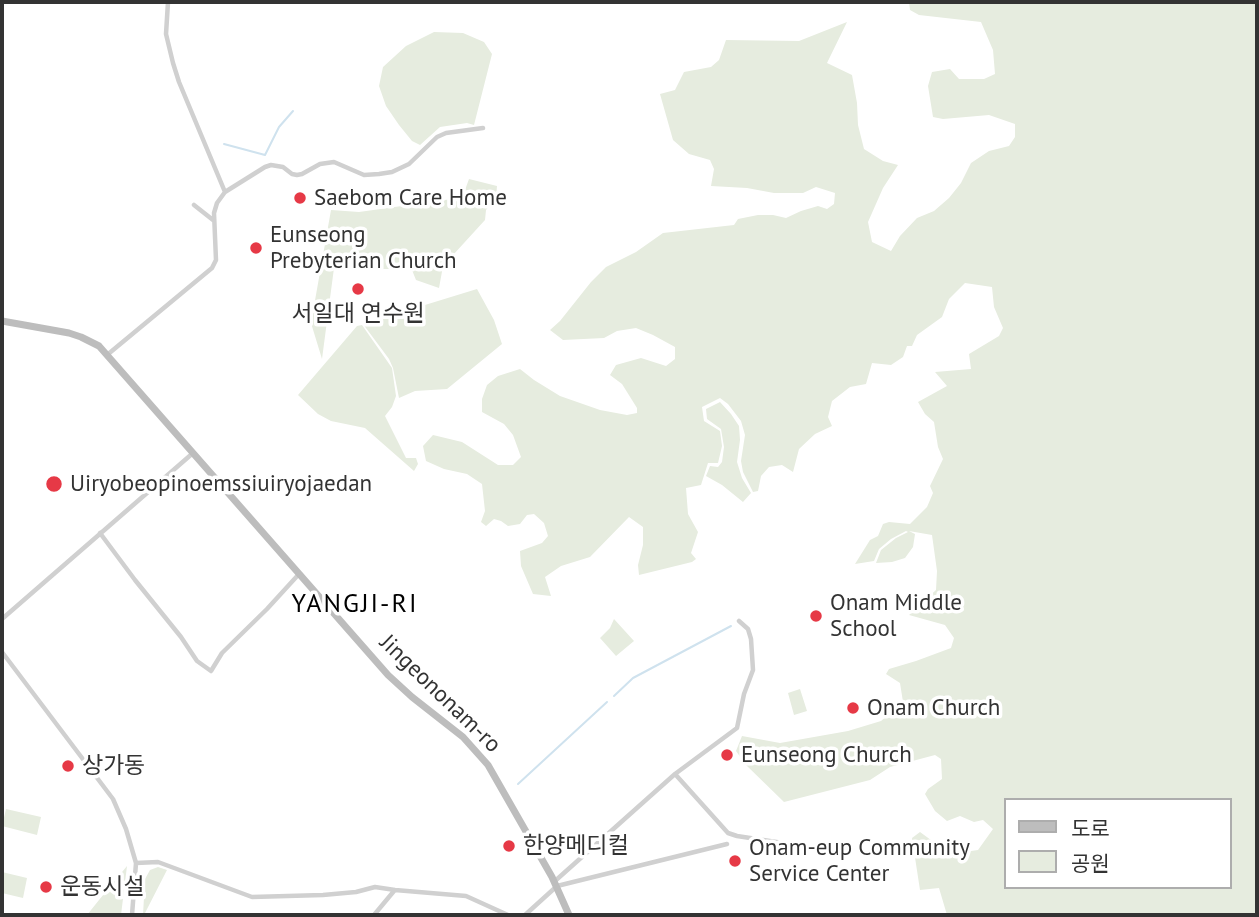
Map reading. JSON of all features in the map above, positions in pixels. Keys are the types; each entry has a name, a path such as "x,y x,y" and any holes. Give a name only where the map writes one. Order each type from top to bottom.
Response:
{"main road":[{"name":"Jingeononam-ro","path":"2,321 81,337 99,346 388,675 463,737 488,765 556,884 569,915"}],"street":[{"path":"168,2 166,34 173,63 225,192"},
{"path":"107,355 212,268 216,260 214,220 217,203 225,192 265,167 283,167 297,175 320,164 334,162 364,174 392,172 416,159 437,137 446,133 483,128"},
{"path":"194,205 214,220"},
{"path":"2,619 193,453"},
{"path":"100,533 197,660 211,671 222,653 299,574"},
{"path":"525,915 675,774 737,728 744,694 753,670 751,639 748,629 739,621"},
{"path":"2,652 113,799 136,863 132,915"},
{"path":"675,774 729,833 796,845"},
{"path":"556,884 727,844"},
{"path":"136,863 158,862 252,897 323,895 375,887 466,897 508,915"},
{"path":"374,915 395,890"}],"green space":[{"path":"909,2 1257,2 1257,915 947,915 939,888 920,890 912,838 920,832 950,854 978,850 993,829 983,820 974,822 960,816 947,821 935,811 925,794 942,779 941,759 935,755 890,767 870,780 784,802 746,765 736,751 742,736 780,743 848,731 881,721 903,702 900,683 886,674 889,669 951,648 954,638 945,625 909,615 936,590 937,571 932,535 909,531 915,534 913,547 905,558 876,563 881,550 908,532 906,531 879,549 874,561 855,564 870,540 878,536 883,524 910,524 927,507 933,493 930,486 943,459 934,422 918,402 947,386 935,372 971,369 969,354 999,336 1003,328 994,307 992,287 965,283 949,299 942,317 917,335 912,346 907,346 903,357 891,365 872,363 866,384 850,387 832,401 828,417 832,426 815,434 799,449 793,472 782,465 769,467 761,476 758,491 753,492 743,472 741,461 745,435 741,421 720,398 702,407 704,421 720,431 722,446 718,463 708,463 701,485 686,488 688,514 698,532 691,553 696,559 692,562 639,575 643,527 629,517 590,557 561,566 545,577 551,596 533,594 521,566 520,551 542,543 548,536 544,523 534,514 527,515 520,524 508,526 494,519 486,526 481,522 485,511 482,484 467,474 444,469 426,461 423,446 433,435 462,442 498,465 513,465 521,457 513,435 504,424 482,412 482,399 487,385 498,376 520,369 560,396 600,410 627,415 637,413 637,408 622,384 610,375 616,365 641,358 666,366 675,359 675,347 636,328 617,331 604,338 563,340 550,330 591,282 606,267 636,252 663,233 734,225 738,219 758,215 786,218 818,206 827,209 834,204 835,193 816,187 803,193 774,193 711,186 714,169 710,160 689,154 673,140 660,94 675,90 684,72 711,67 719,60 726,40 799,41 847,22 827,63 852,75 864,149 883,161 898,165 883,188 868,222 872,242 891,251 900,236 917,218 934,211 949,198 961,183 971,163 989,151 1009,146 1015,137 1015,124 989,115 943,119 933,117 928,86 932,72 950,69 959,79 984,79 995,74 993,50 981,22 919,15 910,10"},
{"path":"434,32 463,33 484,42 492,54 474,125 467,123 440,127 420,145 412,141 399,125 386,106 379,86 383,67 406,46"},
{"path":"469,179 497,186 496,198 486,210 485,220 443,266 439,288 416,280 410,265 388,269 334,268 322,359 311,323 331,210 359,212 452,199 465,190"},
{"path":"477,289 494,320 502,344 447,389 415,391 399,398 389,359 363,324"},
{"path":"362,325 392,368 396,396 385,416 406,458 416,458 418,464 414,471 365,428 331,421 318,414 298,395 357,326"},
{"path":"720,402 739,426 737,462 751,493 743,502 706,476 710,466 718,467 722,462 724,447 721,429 707,419 706,409"},
{"path":"614,619 634,641 616,656 600,638 610,628"},
{"path":"800,689 807,711 794,715 788,693"},
{"path":"6,809 41,817 37,835 2,826"},
{"path":"127,866 121,915 87,915 99,900"},
{"path":"158,867 167,870 143,915 145,879 150,870"},
{"path":"2,872 27,878 23,898 2,893"}],"waterway":[{"path":"224,144 265,155 279,127 293,111"},
{"path":"614,696 633,678 731,626"},
{"path":"518,784 607,702"}],"place":[{"name":"Saebom Care Home","path":"300,198"},
{"name":"Eunseong Prebyterian Church","path":"256,248"},
{"name":"서일대 연수원","path":"358,289"},
{"name":"Uiryobeopinoemssiuiryojaedan","path":"54,484"},
{"name":"Onam Middle School","path":"816,616"},
{"name":"Onam Church","path":"853,708"},
{"name":"Eunseong Church","path":"727,755"},
{"name":"상가동","path":"68,766"},
{"name":"한양메디컬","path":"509,846"},
{"name":"Onam-eup Community Service Center","path":"735,861"},
{"name":"운동시설","path":"46,887"}],"district":[{"name":"YANGJI-RI","path":"355,605"}]}
